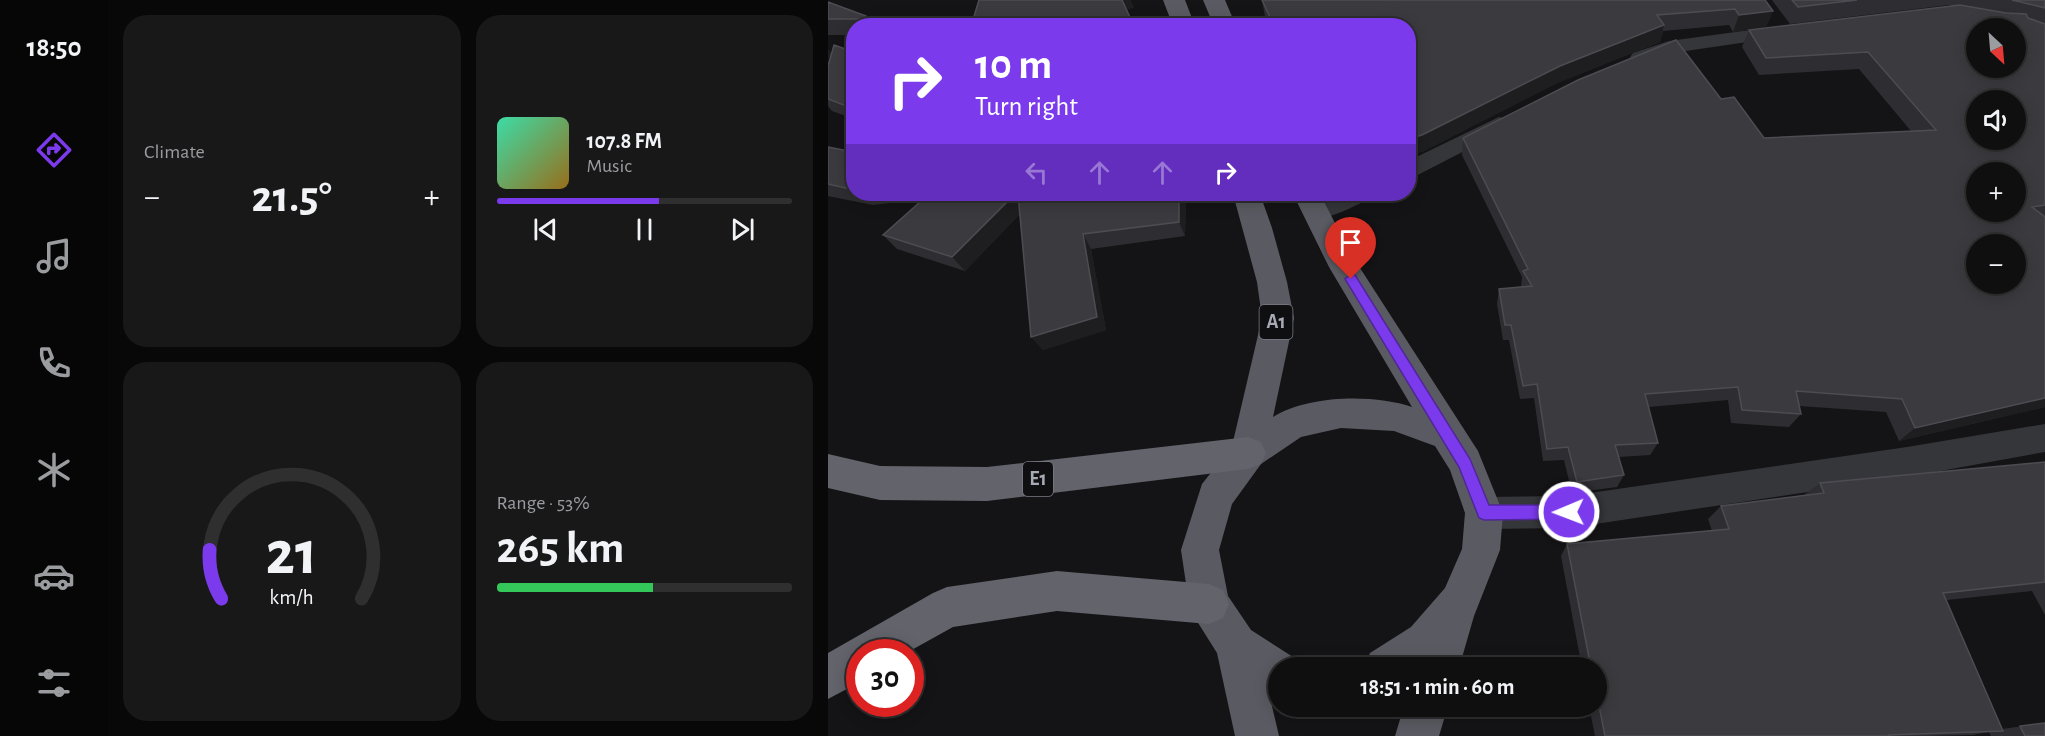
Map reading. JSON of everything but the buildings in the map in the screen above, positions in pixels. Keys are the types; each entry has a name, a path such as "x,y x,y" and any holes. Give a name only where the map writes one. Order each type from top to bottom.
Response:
{"highway":[{"path":"1174,0 1181,18"},
{"path":"1214,0 1222,18"},
{"name":"A1","path":"1248,201 1272,282 1278,318 1248,453"},
{"path":"1311,202 1339,259 1465,463 1484,513 1481,550 1458,602 1441,657"},
{"path":"1257,736 1236,645 1209,604 1200,550 1215,496 1248,453 1292,424 1341,413 1394,416 1448,435"},
{"name":"E1","path":"828,471 880,483 987,484 1248,453"},
{"path":"891,639 947,608 1057,591 1209,604"},
{"path":"1402,657 1426,642 1458,602"},
{"path":"1236,645 1268,666"},
{"path":"828,678 846,666"},
{"path":"1417,736 1423,717"}],"street":[{"path":"1617,67 1669,47 1777,24 1805,29"},
{"path":"1416,168 1516,115"},
{"path":"1484,513 1569,512 1907,462 2045,438"}],"route":[{"path":"1351,279 1465,463 1484,513 1569,512"}]}
